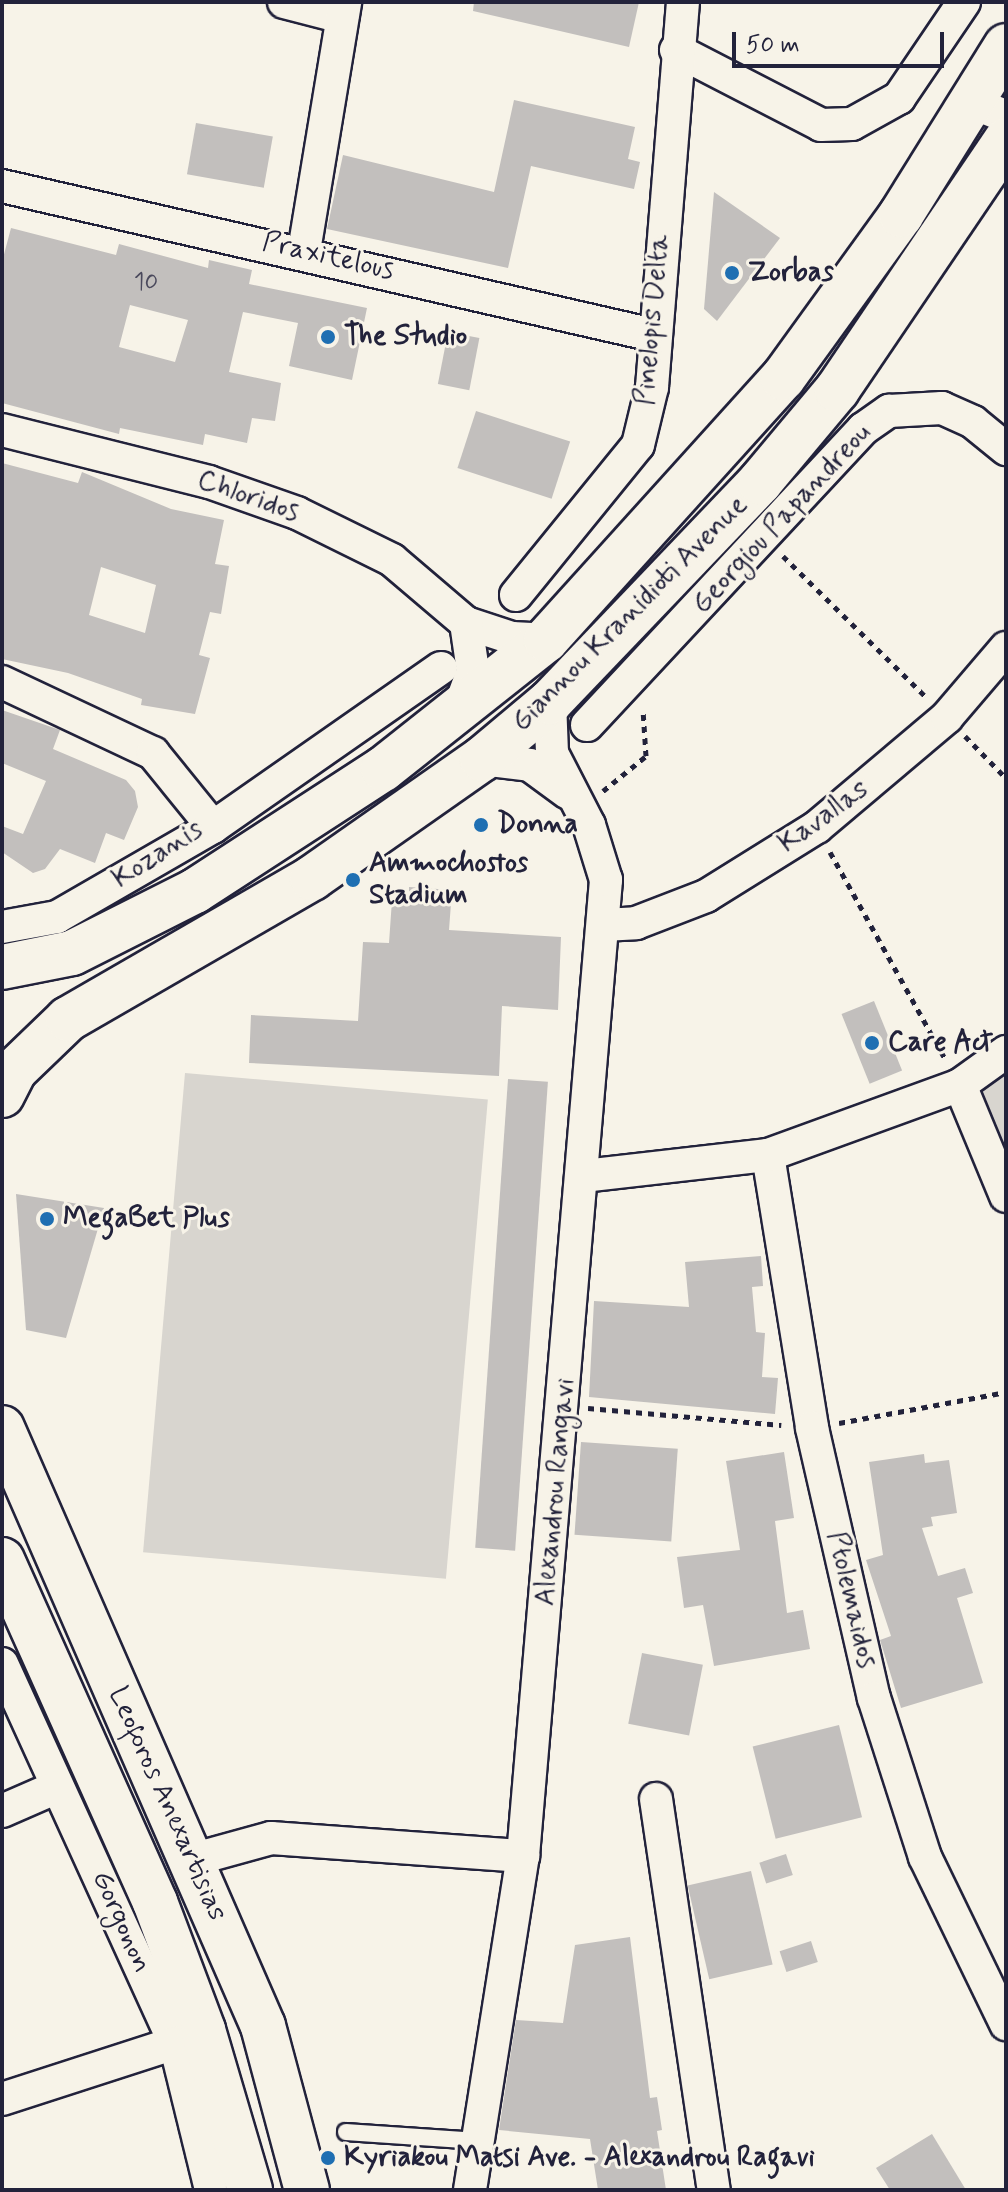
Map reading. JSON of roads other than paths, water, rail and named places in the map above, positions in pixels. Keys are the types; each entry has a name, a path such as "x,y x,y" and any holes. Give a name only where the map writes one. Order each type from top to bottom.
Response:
{"main road":[{"name":"Giannou Kranidioti Avenue","path":"2,967 72,953 195,891 343,797 458,713 546,640 783,378 901,215 989,110 1006,46"},
{"name":"Giannou Kranidioti Avenue","path":"2,1095 14,1071 68,1019 312,878 482,759 550,702 760,482 837,390 994,169 1006,140"},
{"name":"Leoforos Anexartisias","path":"2,1428 195,1859 263,2026 307,2190"},
{"name":"Leoforos Anexartisias","path":"2,1560 155,1902 203,2030 250,2190"}],"street":[{"path":"284,2 344,9 304,251"},
{"name":"Pinelopis Delta","path":"516,595 638,445 652,387 653,335 676,50 683,2"},
{"path":"676,50 821,125 852,124 899,98 964,2"},
{"name":"Praxitelous","path":"2,186 304,251 653,335"},
{"name":"Georgiou Papandreou","path":"587,725 640,672 863,429 889,411 942,408 973,422 1006,449"},
{"name":"Chloridos","path":"2,430 209,482 297,513 392,560 466,623 512,638 546,640"},
{"path":"458,713 473,671 466,623"},
{"name":"Kavallas","path":"603,925 636,923 706,896 817,827 947,717 1006,648"},
{"path":"213,827 441,668"},
{"name":"Kozanis","path":"2,682 143,746 188,789 213,827 57,917 2,927"},
{"name":"Alexandrou Rangavi","path":"470,2190 523,1856 606,880 577,804 552,753 550,702"},
{"path":"482,759 530,765 577,804"},
{"path":"583,1176 768,1155 960,1085 1006,1052"},
{"path":"960,1085 1006,1196"},
{"name":"Ptolemaidos","path":"768,1155 812,1428 874,1698 920,1843 1006,2024"},
{"name":"Gorgonon","path":"2,1664 175,2043 211,2190"},
{"path":"2,1811 57,1787"},
{"path":"656,1799 714,2190"},
{"path":"195,1859 271,1838 523,1856"},
{"path":"2,2099 175,2043"}],"lane":[{"path":"346,2132 478,2141"}],"place":[{"name":"Zorbas","path":"732,273"},
{"name":"The Studio","path":"328,337"},
{"name":"Donna","path":"481,825"},
{"name":"Ammochostos Stadium","path":"353,880"},
{"name":"Care Act","path":"872,1043"},
{"name":"MegaBet Plus","path":"47,1219"},
{"name":"Kyriakou Matsi Ave. - Alexandrou Ragavi","path":"328,2158"}]}
